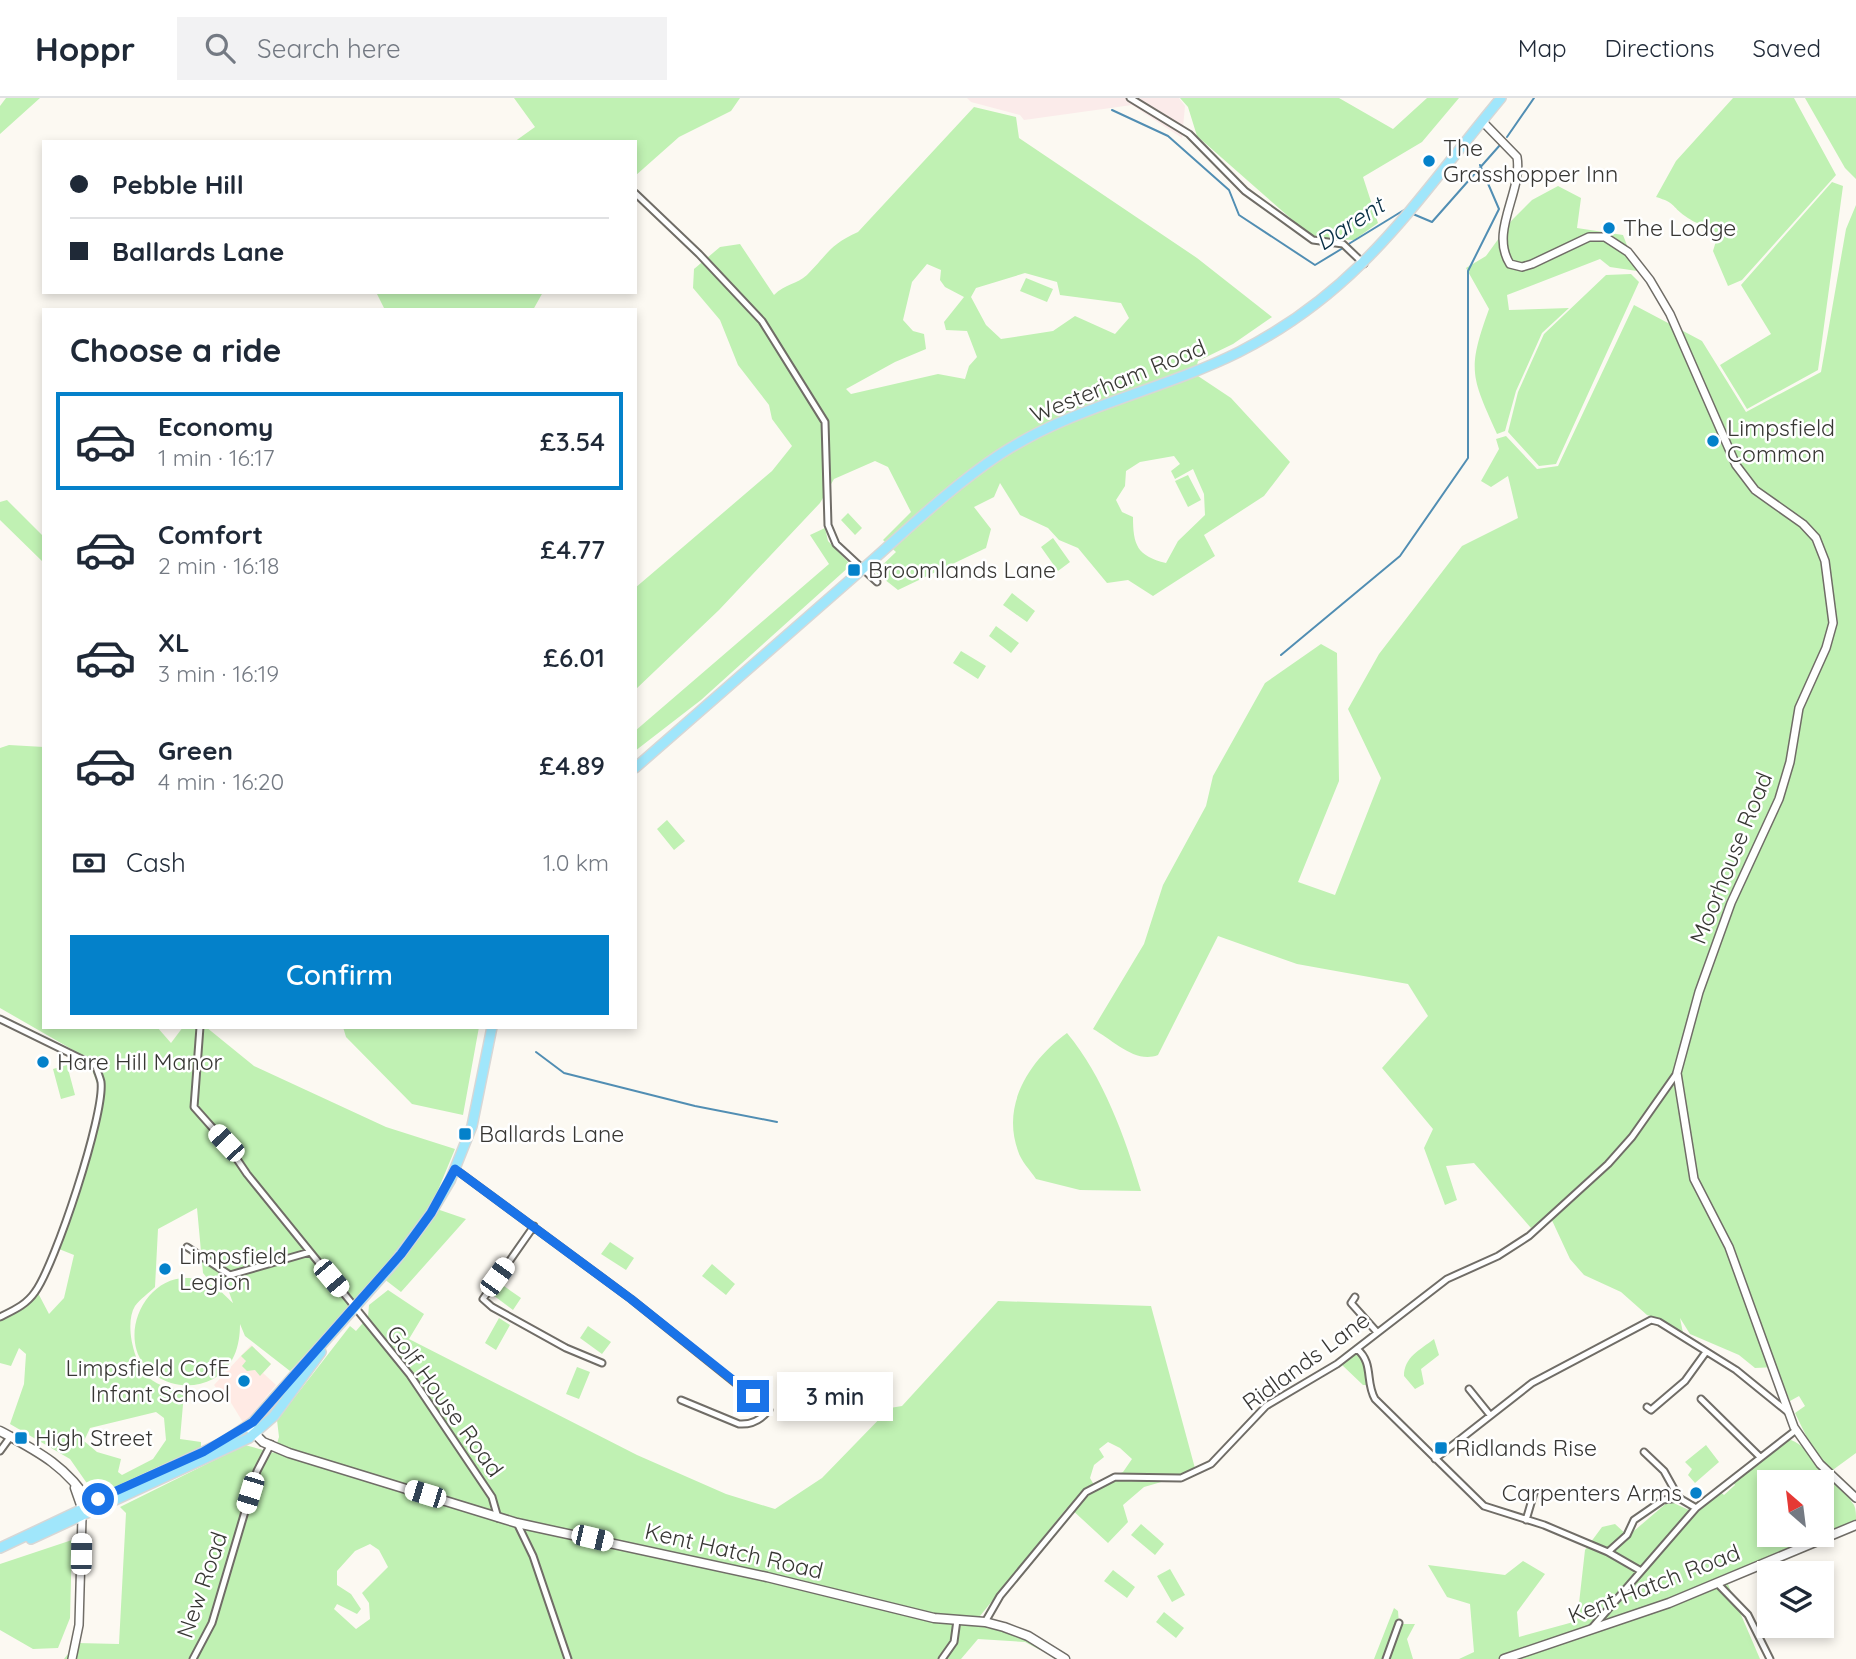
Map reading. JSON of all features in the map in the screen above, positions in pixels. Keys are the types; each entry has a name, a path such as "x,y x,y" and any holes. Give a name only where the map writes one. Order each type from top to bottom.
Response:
{"main road":[{"name":"Westerham Road","path":"637,766 962,482 1010,448 1073,415 1189,374 1242,351 1307,310 1364,264 1410,213 1501,98"},
{"path":"0,1550 260,1430 355,1307 419,1230 455,1169 476,1111 492,1029"},
{"path":"85,1511 203,1452 252,1423 348,1316"},
{"path":"252,1423 271,1444"},
{"path":"0,1431 48,1457 68,1474 85,1511"},
{"name":"Kent Hatch Road","path":"271,1444 517,1523 754,1574 934,1618 985,1622 1028,1636 1065,1659"},
{"name":"Kent Hatch Road","path":"1504,1659 1669,1603 1856,1525"}],"street":[{"path":"1130,98 1189,134 1256,200 1313,240 1343,244 1364,264"},
{"name":"Moorhouse Road","path":"1482,121 1517,157 1516,184 1503,240 1510,264 1522,267 1532,264 1589,237 1605,237 1628,252 1650,280 1670,314 1736,465 1755,490 1803,524 1816,538 1825,561 1833,623 1826,648 1799,708 1790,762 1779,799 1731,903 1699,992 1677,1073 1695,1180 1729,1247 1796,1430 1819,1464 1856,1497"},
{"path":"637,194 762,321 797,376 827,426 828,526 831,538 877,582"},
{"path":"0,1019 96,1066 101,1085 91,1136 52,1260 35,1293 23,1306 0,1317"},
{"name":"Golf House Road","path":"200,1029 194,1107 226,1143 247,1174 410,1375 492,1497 498,1518"},
{"name":"Ridlands Lane","path":"985,1622 1000,1596 1086,1492 1115,1477 1190,1476 1211,1464 1266,1406 1317,1377 1357,1349 1376,1331 1447,1279 1498,1256 1529,1236 1608,1164 1632,1137 1677,1073"},
{"path":"455,1169 631,1299 769,1410 748,1425 739,1424 681,1400"},
{"path":"534,1226 483,1299 492,1307 566,1348 603,1363"},
{"path":"187,1247 230,1275 310,1252"},
{"path":"1342,1307 1353,1300 1376,1331"},
{"path":"1436,1459 1542,1377 1651,1320 1659,1322 1750,1380 1789,1413"},
{"path":"1357,1349 1367,1360 1369,1386 1376,1399 1483,1506 1608,1552 1642,1572"},
{"path":"1647,1407 1651,1410 1685,1381 1706,1352"},
{"path":"1469,1389 1490,1415"},
{"path":"1701,1399 1759,1456"},
{"path":"1591,1629 1642,1572 1671,1532 1696,1507 1796,1430"},
{"path":"0,1451 11,1436"},
{"name":"New Road","path":"193,1659 212,1623 257,1471 271,1444"},
{"path":"1644,1452 1664,1471 1679,1498 1696,1507"},
{"path":"1608,1552 1627,1535 1634,1520 1674,1491"},
{"path":"1525,1520 1534,1493"},
{"path":"1663,1500 1679,1498"},
{"path":"72,1659 79,1625 85,1511"},
{"path":"517,1523 533,1556 568,1659"},
{"path":"1717,1583 1748,1615 1770,1659"},
{"path":"942,1659 954,1642 957,1620"},
{"path":"1386,1659 1399,1623"}],"shaded area":[{"path":"967,98 1179,98 1185,106 1182,138 1132,105 1024,120 1020,115 971,102"},
{"name":"Limpsfield CofE Infant School","path":"251,1345 271,1364 263,1373 276,1385 244,1424 225,1393 221,1394 214,1385"}],"green space":[{"path":"6,98 40,98 0,134 0,106"},
{"path":"514,98 740,98 731,111 679,137 637,174 637,140 517,140 535,127"},
{"path":"1180,98 1339,98 1393,129 1427,98 1459,98 1422,142 1363,177 1378,223 1354,240 1313,238 1197,136 1188,107"},
{"path":"1733,98 1794,98 1836,175 1742,280 1728,286 1713,251 1716,241 1708,230 1690,220 1670,203 1656,197 1676,161"},
{"path":"1805,98 1856,98 1856,179 1845,168"},
{"path":"974,107 1016,117 1019,138 1197,258 1272,317 1233,344 1198,361 1195,374 1231,398 1290,462 1264,496 1204,535 1215,556 1153,596 1128,580 1107,583 1078,548 1059,540 1048,528 1020,515 1000,483 994,497 974,507 991,529 986,548 898,590 875,572 896,552 883,540 911,512 888,467 875,461 834,479 820,503 719,610 637,688 637,586 772,471 792,446 772,419 769,405 738,365 720,320 693,288 694,269 720,247 740,244 774,295 807,275 835,246 858,232","holes":["927,264 941,270 940,280 945,287 964,297 944,322 946,330 967,331 977,357 969,366 965,379 938,374 851,394 846,389 895,362 926,349 924,334 913,331 903,320 912,282","1025,273 1057,282 1060,295 1121,303 1129,318 1115,334 1075,316 1053,331 1001,339 986,325 971,297 976,288","1174,456 1180,464 1171,471 1175,479 1193,469 1204,494 1205,515 1178,541 1166,563 1149,557 1139,548 1134,535 1133,517 1122,512 1116,500 1125,486 1126,471 1140,462"]},
{"path":"1832,182 1843,186 1818,370 1747,409 1720,365 1771,334 1741,285"},
{"path":"1558,186 1581,198 1577,228 1623,235 1637,271 1610,267 1600,259 1507,295 1509,310 1569,308 1542,333 1516,391 1505,431 1497,434 1482,399 1475,373 1477,346 1489,309 1466,268 1486,256 1512,220 1532,200"},
{"path":"1856,205 1856,1453 1833,1470 1828,1470 1812,1448 1795,1413 1805,1406 1799,1396 1790,1401 1776,1367 1755,1368 1739,1355 1690,1334 1680,1318 1683,1333 1660,1319 1647,1315 1621,1292 1584,1275 1570,1259 1549,1214 1531,1228 1474,1163 1446,1166 1457,1200 1445,1205 1424,1148 1433,1129 1382,1068 1428,1016 1408,984 1297,964 1218,936 1158,1055 1149,1057 1133,1054 1093,1029 1144,944 1163,885 1206,806 1213,776 1265,683 1321,644 1337,653 1339,781 1298,882 1335,895 1381,778 1348,709 1379,654 1462,546 1518,518 1508,476 1491,487 1481,481 1499,449 1496,439 1506,436 1537,469 1558,466 1634,305 1702,341 1746,412 1821,372 1846,229"},
{"path":"1631,274 1639,282 1556,464 1539,466 1508,432 1518,392 1544,334 1606,275"},
{"path":"1026,278 1053,289 1047,302 1020,291"},
{"path":"377,294 542,294 534,308 384,308"},
{"path":"1188,475 1201,500 1188,507 1175,481"},
{"path":"7,500 42,535 42,561 0,520 0,502"},
{"path":"848,513 862,528 855,535 841,520"},
{"path":"825,528 828,541 851,565 701,700 637,749 637,729 829,564 810,535"},
{"path":"1053,538 1070,562 1058,571 1041,547"},
{"path":"1012,593 1035,611 1027,622 1003,605"},
{"path":"996,626 1019,643 1011,653 989,636"},
{"path":"961,651 986,666 978,679 953,663"},
{"path":"9,745 42,747 42,1029 159,1029 171,1043 182,1029 208,1029 254,1066 386,1127 455,1149 431,1207 466,1219 401,1292 379,1275 290,1371 245,1336 240,1324 237,1348 226,1368 213,1379 187,1385 171,1383 149,1370 137,1352 135,1331 140,1311 152,1293 169,1282 189,1278 213,1286 233,1303 226,1284 208,1279 203,1273 197,1208 158,1229 155,1287 135,1306 130,1323 132,1344 139,1363 149,1378 184,1393 180,1439 201,1442 201,1447 99,1494 93,1492 70,1459 10,1424 24,1384 26,1354 19,1348 11,1366 0,1363 0,1319 23,1309 38,1293 49,1314 64,1298 74,1255 59,1249 101,1094 92,1070 94,1062 0,1008 0,748","holes":["156,1412 164,1418 166,1440 153,1459 122,1475 118,1472 121,1459 97,1452 84,1441 90,1428"]},
{"path":"667,820 685,841 674,850 657,829"},
{"path":"344,1029 479,1029 463,1115 412,1104 346,1037"},
{"path":"1067,1033 1092,1068 1112,1108 1141,1191 1080,1190 1036,1179 1019,1155 1013,1117 1022,1084 1041,1056"},
{"path":"67,1065 75,1095 61,1099 53,1069"},
{"path":"610,1242 634,1258 626,1270 601,1254"},
{"path":"712,1264 735,1284 726,1295 702,1276"},
{"path":"501,1284 521,1298 513,1310 493,1295"},
{"path":"388,1290 424,1314 409,1339 637,1455 726,1494 775,1509 822,1478 890,1408 902,1406 998,1301 1151,1306 1196,1472 1144,1487 1123,1505 1128,1522 1108,1543 1069,1507 1066,1509 980,1616 986,1628 1004,1631 1043,1647 1040,1650 1025,1642 978,1639 961,1659 64,1659 77,1643 119,1644 126,1513 120,1507 245,1445 274,1453 279,1437 277,1420 350,1326 356,1331 368,1317 369,1305","holes":["1108,1442 1132,1459 1123,1472 1094,1485 1090,1478 1094,1465 1104,1457 1099,1449","370,1544 379,1550 388,1567 362,1593 369,1603 370,1619 356,1629 334,1609 337,1604 357,1614 361,1609 351,1594 337,1585 337,1571 355,1551"]},
{"path":"499,1318 510,1325 496,1350 485,1343"},
{"path":"588,1326 611,1342 602,1354 580,1338"},
{"path":"1434,1339 1439,1355 1421,1369 1424,1384 1415,1389 1404,1376 1405,1369 1414,1354"},
{"path":"252,1346 271,1364 260,1376 255,1370 247,1371 242,1366 246,1361 241,1356"},
{"path":"1355,1353 1366,1361 1368,1385 1363,1385 1341,1364"},
{"path":"577,1367 590,1372 579,1399 566,1394"},
{"path":"1791,1440 1799,1444 1827,1470 1757,1470 1757,1547 1790,1547 1724,1575 1760,1659 1459,1659 1474,1652 1470,1604 1447,1597 1428,1565 1505,1575 1523,1561 1545,1574 1517,1612 1519,1637 1577,1621 1585,1550 1602,1527 1615,1524 1628,1536 1669,1501 1689,1510 1684,1519 1687,1521 1719,1491 1724,1495 1735,1485 1732,1481 1783,1441"},
{"path":"1706,1445 1719,1462 1695,1483 1688,1475 1692,1469 1685,1462"},
{"path":"1834,1478 1854,1505 1856,1521 1834,1529"},
{"path":"1141,1524 1164,1544 1155,1555 1131,1535"},
{"path":"72,1540 70,1618 58,1648 33,1649 0,1630 0,1564"},
{"path":"1170,1569 1185,1595 1172,1602 1157,1576"},
{"path":"1113,1570 1135,1587 1127,1598 1104,1581"},
{"path":"1394,1608 1398,1611 1399,1624 1415,1624 1407,1639 1413,1659 1374,1659"},
{"path":"1164,1612 1184,1628 1176,1638 1156,1622"}],"waterway":[{"name":"Darent","path":"1507,137 1534,98"},
{"name":"Darent","path":"1112,110 1168,136 1229,190 1239,215 1315,265 1343,248"},
{"name":"Darent","path":"1413,214 1432,222 1500,145"},
{"path":"1281,655 1400,556 1468,458 1468,271 1499,209 1480,165"},
{"name":"Darent","path":"1347,245 1404,210"},
{"path":"536,1052 564,1073 695,1106 777,1122"}],"place":[{"name":"The Grasshopper Inn","path":"1429,161"},
{"name":"The Lodge","path":"1609,228"},
{"name":"Limpsfield Common","path":"1713,441"},
{"name":"Broomlands Lane","path":"854,570"},
{"name":"Hare Hill Manor","path":"43,1062"},
{"name":"Ballards Lane","path":"465,1134"},
{"name":"Limpsfield Legion","path":"165,1269"},
{"name":"Limpsfield CofE Infant School","path":"244,1381"},
{"name":"High Street","path":"21,1438"},
{"name":"Ridlands Rise","path":"1441,1448"},
{"name":"Carpenters Arms","path":"1696,1493"}],"route":[{"path":"98,1499 203,1452 248,1427 401,1254 431,1213 455,1169 471,1178 631,1299 753,1396"}]}
